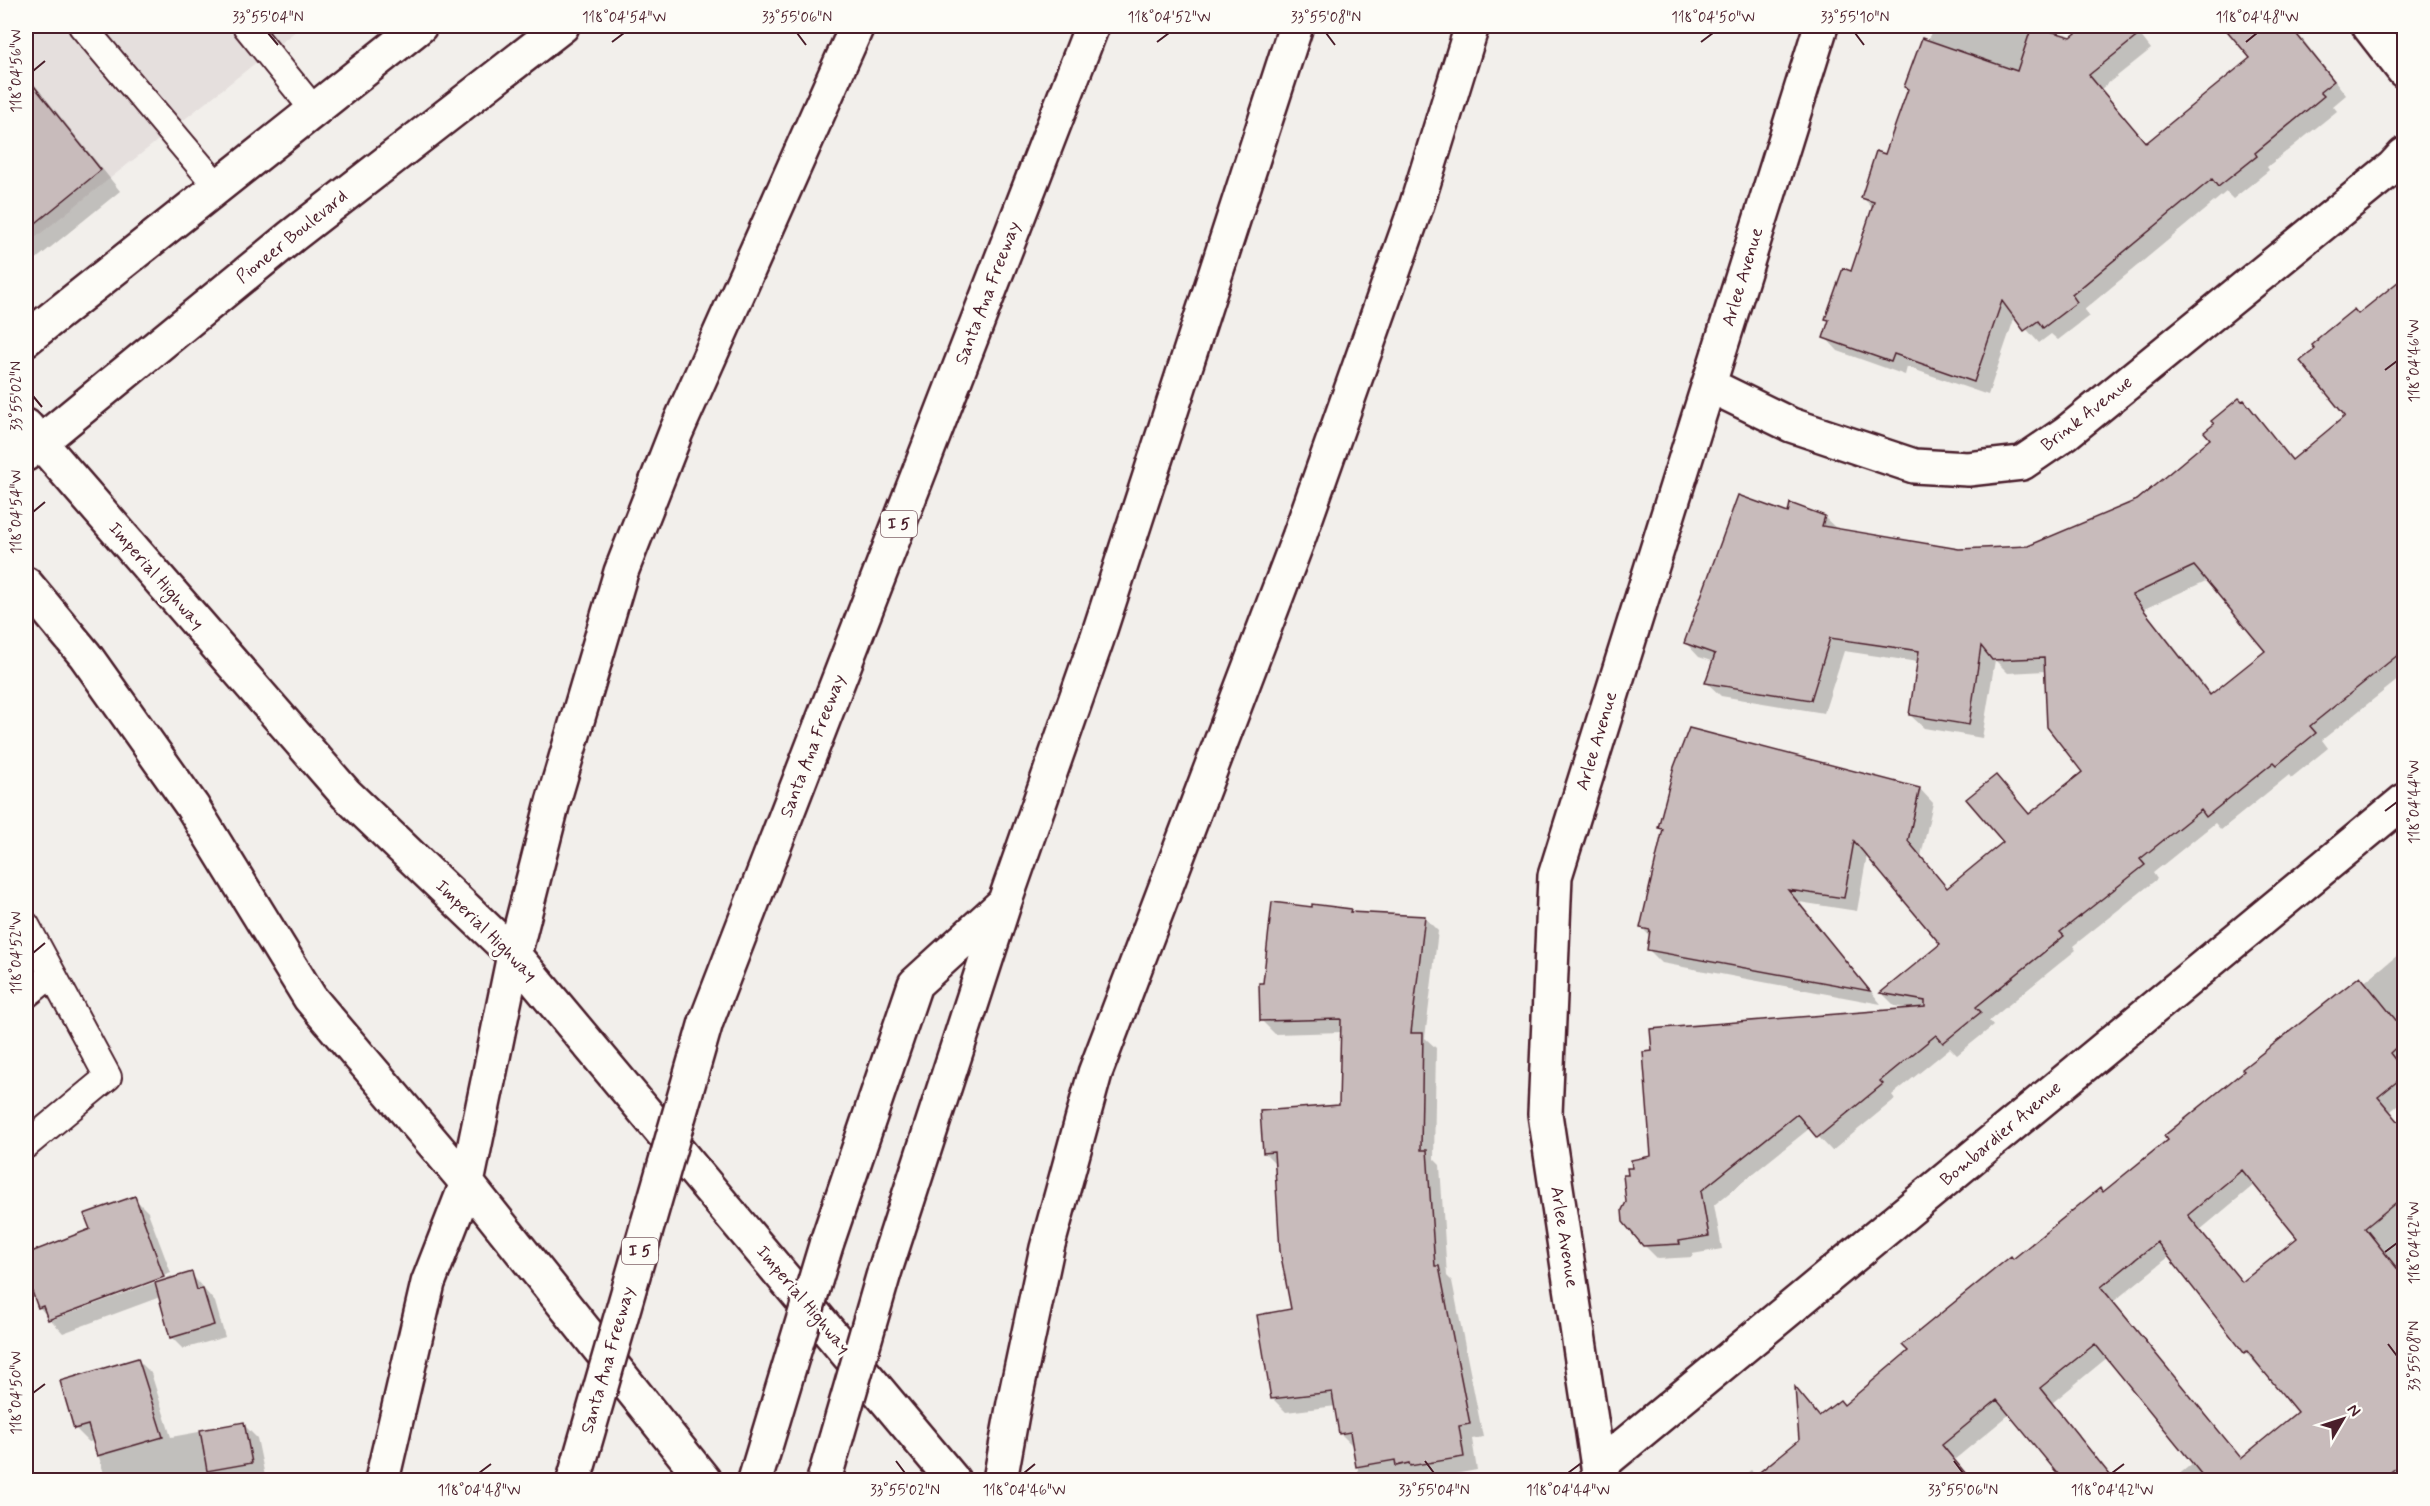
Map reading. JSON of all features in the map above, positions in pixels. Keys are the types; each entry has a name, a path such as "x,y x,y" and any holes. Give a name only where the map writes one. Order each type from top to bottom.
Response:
{"main road":[{"path":"26,339 420,26"},
{"name":"Pioneer Boulevard","path":"30,441 562,26"},
{"path":"382,1480 428,1283 467,1183 514,955 553,802 621,572 676,432 857,26"},
{"name":"Santa Ana Freeway","path":"574,1480 706,1022 1092,26"},
{"path":"824,1480 884,1273 1005,901 1101,627 1296,26"},
{"path":"1000,1480 1047,1248 1095,1073 1299,537 1416,207 1472,26"},
{"name":"Arlee Avenue","path":"1592,1476 1545,1114 1555,876 1821,26"},
{"path":"2369,26 2404,71"},
{"name":"Brink Avenue","path":"1709,385 1791,425 1914,466 1968,469 2022,463 2093,411 2393,167 2404,155"},
{"name":"Imperial Highway","path":"30,441 346,794 514,955 953,1480"},
{"path":"26,584 85,655 192,806 310,998 467,1183 704,1480"},
{"name":"Bombardier Avenue","path":"1592,1476 2404,801"},
{"path":"755,1480 826,1245 915,984 1005,901"}],"lane":[{"path":"82,26 218,187"},
{"path":"246,26 314,110"},
{"path":"26,926 108,1077 26,1145"},
{"path":"26,995 52,974"}],"shaded area":[{"path":"26,26 302,26 26,245"}],"building":[{"path":"2032,26 2071,37 2085,26 2150,26 2089,75 2146,143 2250,58 2223,26 2290,26 2334,81 2320,92 2324,96 2255,153 2257,156 2218,187 2212,179 2072,295 2077,302 2043,328 2038,321 2024,331 2002,301 1974,382 1894,354 1891,362 1823,338 1829,320 1825,319 1843,268 1851,271 1874,202 1861,198 1876,151 1885,154 1908,89 1904,87 1922,38 2017,71"},
{"path":"26,76 101,170 26,231"},
{"path":"2404,277 2404,650 2310,726 2316,733 2277,765 2274,762 2206,817 2201,810 2140,859 2145,865 2060,932 2064,936 1976,1007 1981,1012 1943,1043 1936,1035 1880,1081 1883,1084 1817,1138 1797,1114 1701,1191 1709,1236 1679,1241 1680,1244 1643,1246 1623,1222 1622,1210 1626,1202 1623,1175 1628,1175 1627,1168 1632,1168 1631,1160 1651,1156 1643,1052 1652,1051 1650,1029 1925,1007 1925,1001 1880,993 1940,944 1854,841 1844,898 1788,890 1870,991 1647,950 1650,930 1640,928 1663,829 1658,828 1674,767 1689,728 1920,788 1908,841 1947,888 2003,842 1966,799 1996,775 2029,814 2082,772 2047,727 2044,658 1992,660 1981,646 1969,725 1909,715 1919,651 1830,638 1811,700 1705,683 1715,654 1684,643 1738,495 1788,513 1790,503 1825,516 1822,526 1959,549 2028,546 2137,500 2210,439 2204,432 2214,424 2211,421 2239,398 2244,400 2292,460 2345,416 2300,361 2315,349 2312,345 2317,339 2354,309 2358,314","holes":["2194,566 2265,651 2210,695 2132,595"]},
{"path":"1272,902 1351,909 1350,912 1425,916 1411,1033 1423,1033 1421,1150 1427,1150 1435,1266 1439,1266 1470,1424 1459,1426 1464,1457 1410,1466 1409,1463 1396,1466 1395,1460 1356,1467 1350,1432 1339,1434 1332,1392 1271,1399 1257,1315 1291,1309 1280,1251 1274,1152 1263,1153 1260,1111 1339,1105 1341,1019 1260,1021 1259,983 1263,983"},
{"path":"2360,976 2404,1030 2404,1040 2390,1053 2404,1071 2404,1076 2378,1097 2404,1128 2404,1196 2365,1228 2404,1277 2404,1461 2381,1480 2206,1480 2095,1344 2040,1388 2114,1480 2063,1480 1997,1400 1942,1445 1971,1480 1750,1480 1799,1440 1795,1387 1819,1416 1840,1400 1844,1405 1908,1351 1902,1345 2011,1256 2013,1259 2100,1188 2103,1192 2167,1140 2164,1136 2244,1071 2242,1069","holes":["2242,1170 2297,1238 2242,1282 2188,1215","2157,1242 2244,1353 2247,1351 2297,1412 2241,1458 2101,1287"]},
{"path":"135,1196 164,1277 48,1320 43,1306 38,1308 26,1275 26,1254 90,1229 84,1214"},
{"path":"192,1272 197,1290 203,1289 214,1325 170,1338 155,1283"},
{"path":"138,1358 163,1437 97,1456 88,1425 74,1429 60,1381"},
{"path":"244,1422 252,1463 207,1471 200,1430"}]}
